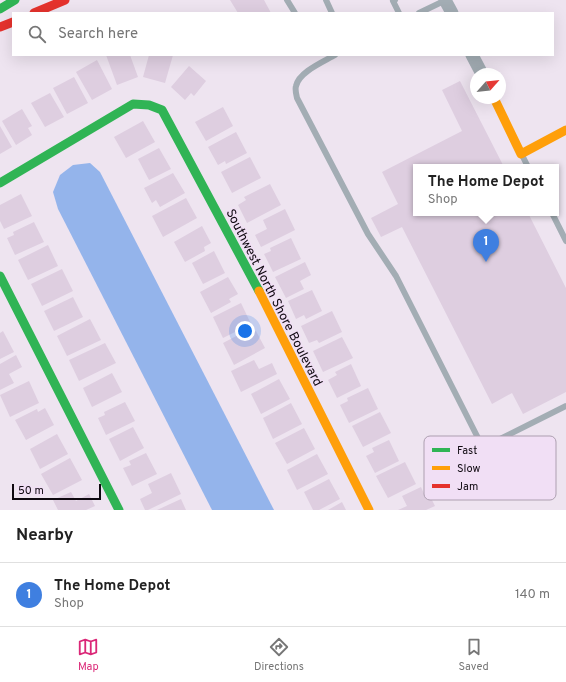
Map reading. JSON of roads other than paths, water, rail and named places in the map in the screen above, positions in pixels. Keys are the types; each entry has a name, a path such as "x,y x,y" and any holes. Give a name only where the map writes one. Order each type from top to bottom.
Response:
{"street":[{"path":"0,9 15,0"},
{"path":"36,12 64,0"},
{"path":"445,0 451,12"},
{"path":"0,27 12,22"},
{"path":"473,56 479,68"},
{"name":"Southwest North Shore Boulevard","path":"0,183 133,104 149,105 162,110 266,307 369,510"},
{"path":"497,104 521,154 566,130"},
{"path":"0,276 119,510"}],"lane":[{"path":"287,0 294,12"},
{"path":"326,0 332,12"},
{"path":"395,0 393,1 398,12"},
{"path":"421,12 445,0"},
{"path":"333,56 303,74 295,87 297,98 368,234 396,276 477,436"},
{"path":"521,154 526,164"},
{"path":"554,216 566,241"},
{"path":"506,436 566,406"}],"water":[{"path":"90,163 100,172 274,510 212,510 58,209 53,192 60,175 73,165"}],"place":[{"name":"The Home Depot","path":"486,262"}]}
